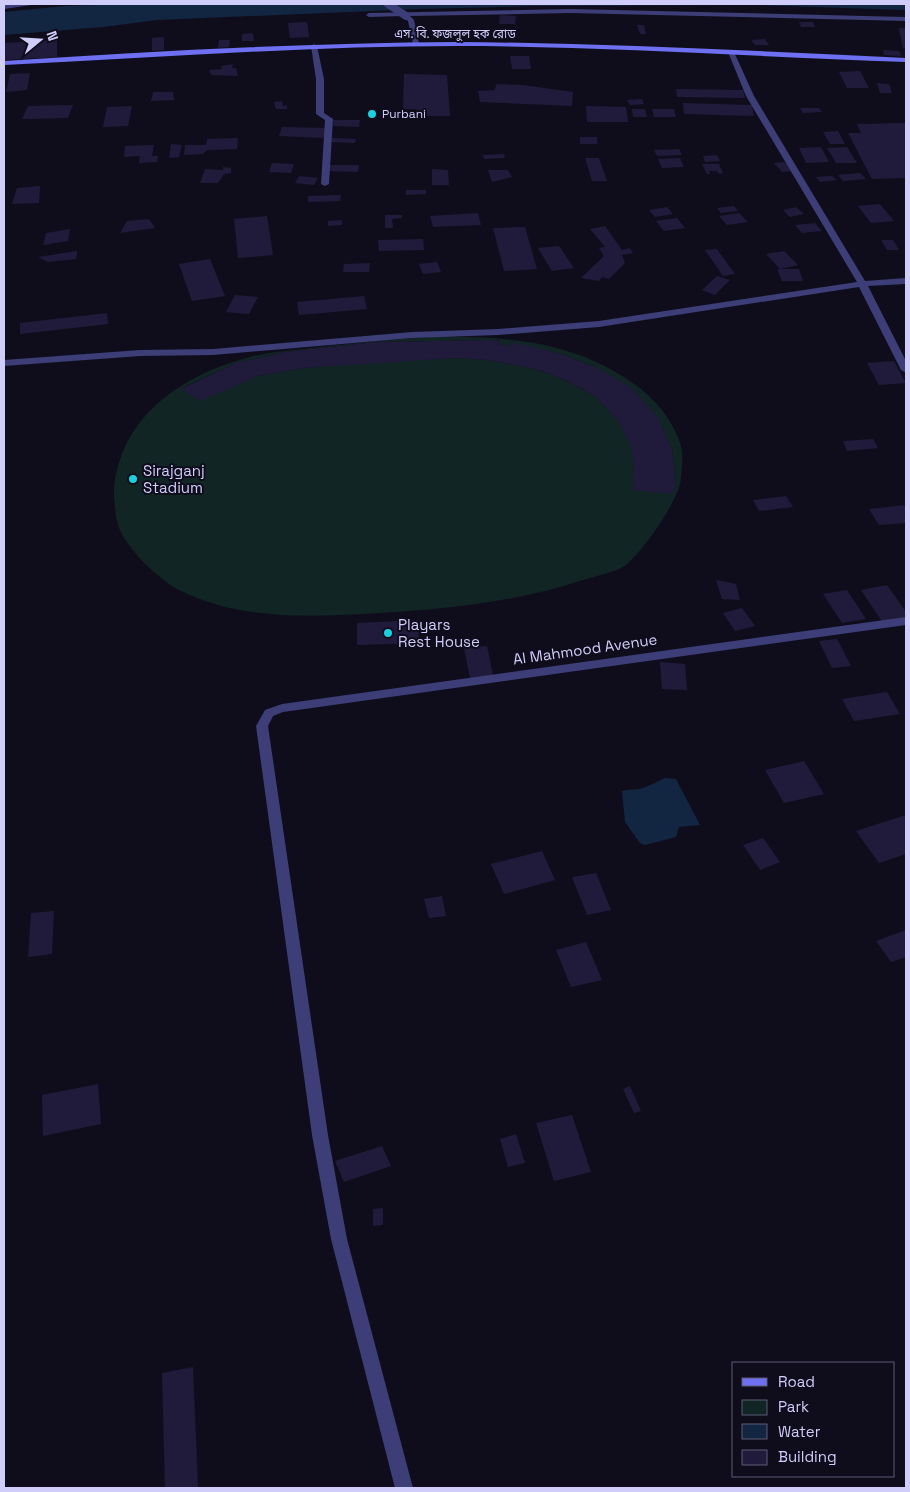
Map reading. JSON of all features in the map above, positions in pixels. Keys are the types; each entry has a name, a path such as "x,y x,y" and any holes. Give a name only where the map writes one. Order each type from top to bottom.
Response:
{"main road":[{"name":"এস. বি. ফজলুল হক রোড","path":"4,63 314,46 416,44 583,46 906,60"}],"street":[{"path":"4,7 35,4"},
{"path":"388,4 411,20 416,44"},
{"path":"369,15 571,11 906,19"},
{"path":"314,46 320,80 320,114 330,119 325,184"},
{"path":"731,52 750,96 862,284 906,370"},
{"path":"4,362 140,353 213,352 412,335 498,332 599,324 862,284 906,281"},
{"name":"Al Mahmood Avenue","path":"404,1488 339,1239 320,1135 262,726 269,713 282,708 906,621"}],"green space":[{"path":"432,337 511,340 562,349 610,369 633,383 661,409 677,434 681,447 682,464 679,486 675,498 660,524 626,565 611,572 555,588 481,603 430,609 354,614 277,615 227,607 202,600 179,590 152,571 127,543 118,525 114,497 115,478 120,460 134,431 146,415 176,389 212,370 259,355 376,341","holes":["500,340 498,344 509,346 512,343 561,354 597,368 657,417 672,450 676,483 595,396 565,380 539,370 515,365 487,360 456,358 366,363 304,368 258,376 233,385 182,388 236,363 285,352 375,342"]}],"water":[{"path":"130,4 906,4 906,10 755,5 535,6 420,9 157,20 103,27 4,35 4,12 65,6"},
{"path":"664,778 676,779 700,825 679,827 676,837 645,845 640,843 625,822 622,791 640,789"}],"building":[{"path":"500,15 516,16 515,24 499,24"},
{"path":"307,22 309,37 290,38 288,23"},
{"path":"799,22 813,22 815,27 801,27"},
{"path":"637,25 644,25 646,34 640,34"},
{"path":"899,28 906,28 906,48 903,48"},
{"path":"253,33 254,41 242,41 242,34"},
{"path":"164,37 164,50 152,51 152,38"},
{"path":"765,39 769,45 755,45 751,40"},
{"path":"57,40 57,57 4,60 4,43"},
{"path":"219,40 230,40 229,47 218,48"},
{"path":"883,50 899,51 901,56 884,55"},
{"path":"510,56 529,56 531,69 512,69"},
{"path":"233,64 232,68 236,68 238,76 211,75 209,70 222,69 221,66"},
{"path":"860,71 869,88 847,88 839,72"},
{"path":"30,73 27,90 6,92 10,74"},
{"path":"404,74 447,75 450,116 416,116 416,109 403,109"},
{"path":"877,83 889,84 892,93 880,93"},
{"path":"496,84 523,85 573,92 572,106 480,102 478,91 495,90"},
{"path":"676,89 743,90 745,98 677,97"},
{"path":"153,92 173,92 174,100 151,101"},
{"path":"642,99 644,104 630,105 627,100"},
{"path":"282,101 283,106 287,105 287,109 276,109 274,102"},
{"path":"683,103 752,105 754,116 684,114"},
{"path":"73,105 68,118 22,119 28,106"},
{"path":"132,106 128,126 103,127 107,107"},
{"path":"586,106 626,107 628,122 587,122"},
{"path":"800,108 819,108 822,112 803,113"},
{"path":"632,109 645,109 647,117 633,117"},
{"path":"652,109 674,109 676,117 654,117"},
{"path":"333,120 360,120 359,127 334,126"},
{"path":"906,123 906,178 872,179 848,133 861,133 857,124"},
{"path":"282,127 329,128 326,138 279,136"},
{"path":"838,131 845,144 830,144 823,132"},
{"path":"580,137 597,137 597,144 580,144"},
{"path":"238,138 237,149 207,150 203,154 184,155 185,145 206,145 207,139"},
{"path":"332,138 356,139 355,143 331,142"},
{"path":"171,144 182,145 179,157 169,158"},
{"path":"154,145 152,156 158,156 157,162 139,163 140,156 124,157 125,146"},
{"path":"821,147 829,162 806,163 799,148"},
{"path":"847,147 857,163 836,163 827,148"},
{"path":"679,149 682,155 657,156 654,150"},
{"path":"504,154 505,158 484,159 483,155"},
{"path":"717,155 720,161 705,162 703,156"},
{"path":"585,158 599,158 607,181 592,181"},
{"path":"680,158 684,167 662,168 658,159"},
{"path":"785,162 793,171 782,172 774,163"},
{"path":"272,163 294,164 291,173 269,172"},
{"path":"702,164 719,164 723,173 719,174 717,171 709,171 710,174 707,174"},
{"path":"328,165 359,165 358,172 327,171"},
{"path":"223,167 231,168 231,173 224,174 218,183 200,183 205,169 223,170"},
{"path":"432,169 448,170 449,185 432,185"},
{"path":"488,170 508,170 512,177 492,182"},
{"path":"860,173 866,179 843,181 838,175"},
{"path":"299,176 318,178 314,185 295,183"},
{"path":"832,176 837,180 820,182 816,177"},
{"path":"40,186 39,203 12,204 17,188"},
{"path":"406,190 426,190 426,194 406,195"},
{"path":"341,195 340,201 308,202 308,196"},
{"path":"880,204 894,221 871,223 858,206"},
{"path":"734,206 738,211 721,213 717,208"},
{"path":"667,207 673,214 655,217 649,210"},
{"path":"796,207 804,214 790,217 783,210"},
{"path":"478,213 481,225 433,227 430,216"},
{"path":"739,213 748,222 727,225 719,216"},
{"path":"385,215 402,215 402,218 392,219 393,228 385,228"},
{"path":"267,216 273,255 238,258 234,219"},
{"path":"677,218 685,228 664,231 656,221"},
{"path":"149,219 155,228 120,233 127,221"},
{"path":"342,220 342,225 328,226 328,221"},
{"path":"815,223 822,231 802,233 795,225"},
{"path":"605,226 622,250 630,248 633,253 622,255 625,263 609,279 602,277 599,281 581,278 604,256 599,248 605,247 590,229"},
{"path":"525,227 537,269 504,271 493,228"},
{"path":"70,229 68,241 43,245 46,233"},
{"path":"423,239 424,250 379,251 378,240"},
{"path":"881,240 893,240 899,250 887,250"},
{"path":"559,246 574,268 552,271 538,248"},
{"path":"717,249 735,274 723,276 705,250"},
{"path":"77,251 76,259 48,262 38,257"},
{"path":"784,251 798,265 780,269 766,254"},
{"path":"210,259 225,296 192,301 179,264"},
{"path":"437,262 441,272 423,274 419,264"},
{"path":"370,263 369,272 343,272 344,264"},
{"path":"777,269 799,269 803,281 782,281"},
{"path":"717,276 730,280 715,295 702,290"},
{"path":"235,295 258,297 249,314 226,312"},
{"path":"364,296 367,309 299,315 297,302"},
{"path":"107,313 108,324 20,334 20,323"},
{"path":"501,341 498,344 509,346 512,342 561,354 597,368 629,386 657,416 672,450 676,483 673,494 633,490 634,467 630,444 618,421 595,396 565,380 539,370 487,360 456,358 304,368 258,376 200,401 181,389 236,363 285,352 375,342"},
{"path":"894,361 906,383 879,385 867,363"},
{"path":"873,439 878,448 847,451 843,441"},
{"path":"786,496 793,507 759,511 753,500"},
{"path":"906,505 906,523 879,525 869,509"},
{"path":"716,580 736,584 740,600 722,599"},
{"path":"887,585 906,612 906,618 883,623 861,590"},
{"path":"847,590 866,619 842,623 823,594"},
{"path":"742,608 755,626 735,631 723,613"},
{"name":"Playars Rest House","path":"418,620 419,643 357,645 357,623"},
{"path":"837,639 851,666 832,668 819,641"},
{"path":"487,646 494,680 471,683 464,648"},
{"path":"660,662 685,664 687,690 662,689"},
{"path":"887,692 900,714 854,721 842,699"},
{"path":"804,761 824,794 784,803 765,770"},
{"path":"906,815 906,854 879,863 856,831"},
{"path":"763,838 780,862 760,870 743,845"},
{"path":"542,851 555,880 504,894 491,864"},
{"path":"596,873 611,910 587,915 572,877"},
{"path":"442,896 446,916 429,918 424,899"},
{"path":"54,911 52,954 28,957 31,913"},
{"path":"906,930 906,957 891,962 876,941"},
{"path":"586,942 602,980 571,987 556,950"},
{"path":"98,1084 101,1124 43,1136 42,1095"},
{"path":"630,1086 641,1111 634,1113 623,1089"},
{"path":"572,1115 591,1172 554,1181 536,1123"},
{"path":"516,1134 525,1163 508,1167 500,1139"},
{"path":"382,1146 391,1166 344,1182 335,1161"},
{"path":"383,1208 383,1225 373,1226 373,1209"},
{"path":"193,1367 198,1488 165,1488 162,1373"}],"place":[{"name":"Purbani","path":"372,114"},
{"name":"Sirajganj Stadium","path":"133,479"},
{"name":"Playars Rest House","path":"388,633"}]}
